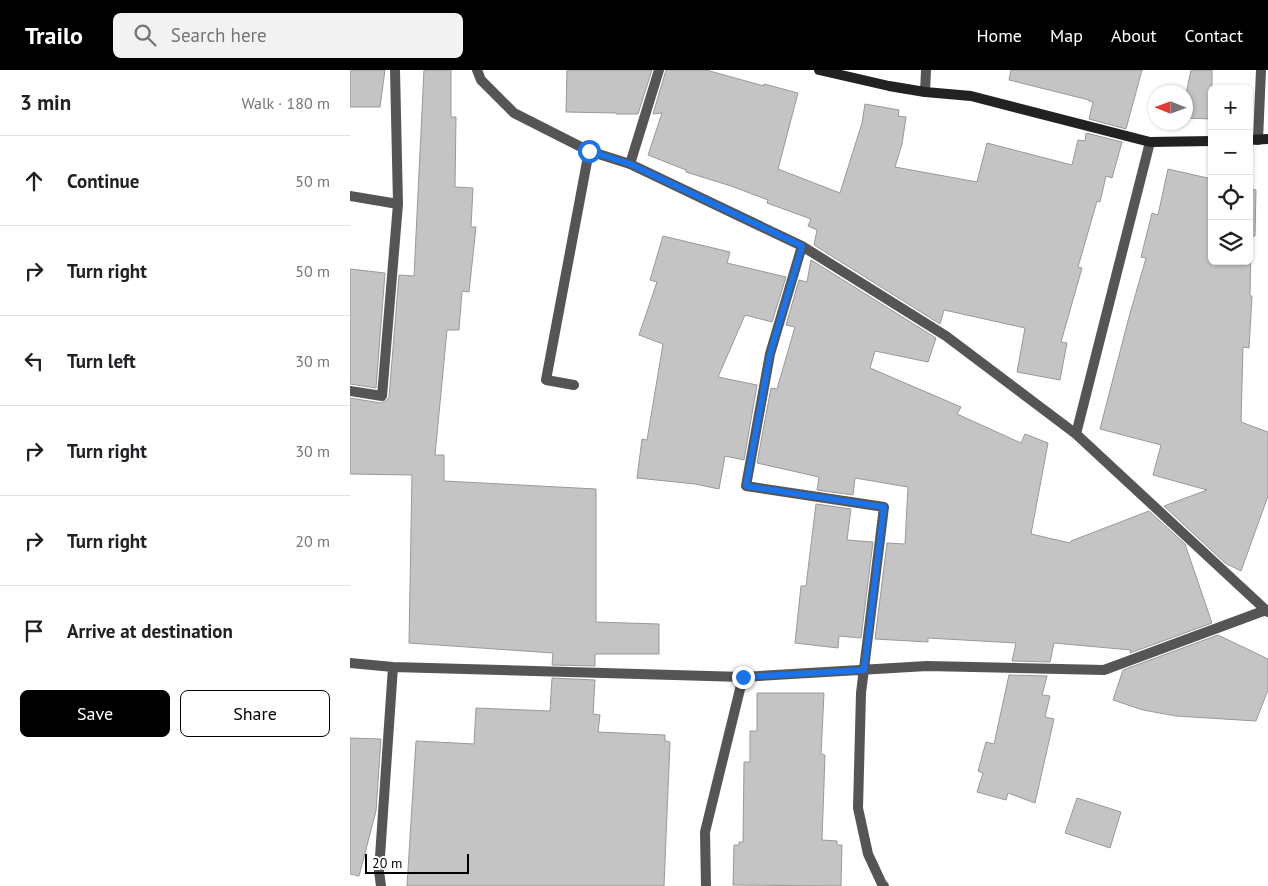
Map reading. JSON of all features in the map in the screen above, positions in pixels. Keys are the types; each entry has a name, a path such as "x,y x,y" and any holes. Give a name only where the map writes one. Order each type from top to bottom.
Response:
{"street":[{"path":"350,391 382,396 398,204 394,70"},
{"path":"350,663 393,667 743,677 927,666 1104,670 1267,611 1076,434 946,336 802,246 630,164 589,151 514,113 481,80 477,70"},
{"path":"630,164 659,70"},
{"path":"819,70 889,86 925,92 971,96 1150,142 1208,141"},
{"path":"925,92 926,70"},
{"path":"1258,140 1261,70"},
{"path":"1076,434 1150,142"},
{"path":"574,385 546,380 589,151"},
{"path":"350,196 398,204"},
{"path":"802,246 770,354 746,486 884,507 861,693 858,808 868,854 884,886"},
{"path":"381,886 379,871 393,667"},
{"path":"706,886 705,832 743,677"}],"building":[{"path":"350,70 385,70 380,107 350,107"},
{"path":"424,70 451,70 451,117 456,117 455,187 473,188 471,227 476,227 469,292 462,291 459,330 447,330 435,455 444,455 444,481 596,489 596,622 659,624 659,654 595,654 595,666 552,665 553,653 409,643 412,475 350,474 350,398 381,403 389,397 399,275 414,276"},
{"path":"567,70 652,70 638,114 616,114 566,112"},
{"path":"666,70 706,70 798,93 778,169 840,193 862,123 865,104 899,110 898,116 906,117 902,144 895,167 977,182 987,143 1072,165 1078,140 1085,141 1086,133 1122,142 1112,178 1106,176 1100,202 1097,201 1078,267 1082,268 1061,342 1067,343 1060,380 1017,372 1025,328 944,310 940,324 814,245 817,230 808,226 811,219 767,203 768,200 686,172 686,170 648,155 662,113 653,114"},
{"path":"1011,70 1142,70 1126,129 1089,119 1093,102 1089,100 1009,80"},
{"path":"1191,70 1212,70 1212,85 1208,85 1208,119 1193,118 1193,85 1188,85"},
{"path":"1168,169 1208,178 1208,265 1251,265 1250,296 1252,296 1249,348 1243,347 1241,422 1268,432 1268,496 1241,571 1225,563 1164,506 1207,490 1153,475 1161,445 1100,429 1146,258 1141,257 1152,213 1158,215"},
{"path":"1253,189 1256,190 1255,236 1253,236"},
{"path":"663,236 730,252 727,263 786,277 772,322 745,315 718,377 757,385 744,460 725,456 719,489 695,484 637,478 642,439 647,440 663,344 639,335 657,282 650,280"},
{"path":"811,260 936,338 928,362 875,351 870,368 961,407 957,414 1021,443 1025,434 1048,443 1031,534 1070,543 1149,511 1185,544 1212,623 1130,653 1131,650 1054,643 1050,662 1012,661 1016,643 928,638 928,642 875,639 887,543 905,544 908,487 855,478 853,495 817,490 819,477 757,463 771,388 777,389 795,327 786,325 799,280 807,282"},
{"path":"350,269 385,273 376,388 350,384"},
{"path":"816,504 851,509 847,540 873,542 861,638 839,636 838,648 795,643 801,586 806,586"},
{"path":"1218,635 1268,659 1268,690 1256,721 1176,716 1143,710 1113,700 1123,670"},
{"path":"1009,675 1047,676 1042,695 1050,696 1045,717 1054,719 1035,803 1008,793 1006,800 977,792 983,773 978,771 986,742 994,744"},
{"path":"552,678 595,680 593,714 600,715 598,732 665,735 665,741 670,742 664,886 407,886 416,741 474,744 476,708 550,711"},
{"path":"757,693 824,693 821,754 825,755 822,840 837,841 837,845 842,845 841,886 733,885 734,845 739,845 739,842 743,842 744,762 750,762 750,731 757,731"},
{"path":"350,738 381,739 376,811 359,876 350,874"},
{"path":"1077,798 1121,812 1110,848 1065,833"}],"route":[{"path":"589,151 630,164 802,246 770,354 746,486 884,507 864,670 743,677"}]}
